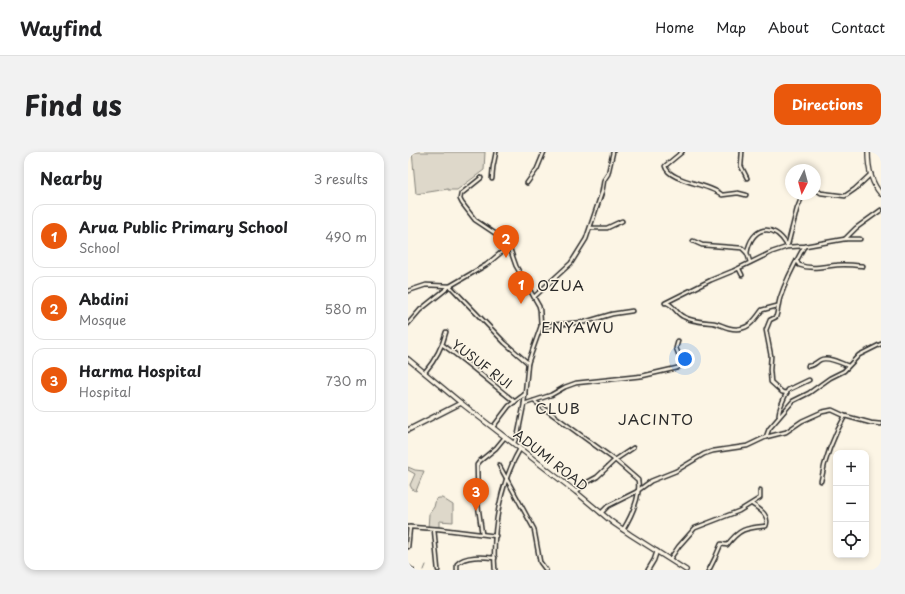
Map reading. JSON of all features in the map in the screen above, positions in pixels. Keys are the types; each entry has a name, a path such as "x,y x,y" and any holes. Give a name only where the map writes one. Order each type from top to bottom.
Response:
{"main road":[{"path":"868,152 868,164 875,186 881,194"},
{"name":"ADUMI ROAD","path":"408,359 461,403 514,443 623,530 686,570"},
{"path":"408,430 461,403"}],"street":[{"path":"492,179 496,152"},
{"path":"527,183 537,169 544,152"},
{"path":"534,297 573,260 586,239 591,228 602,192 604,180 608,174 614,152"},
{"path":"682,152 666,164 665,168 669,172 694,184 716,190 722,195 738,193 746,195"},
{"path":"742,152 741,166 747,178"},
{"path":"821,193 843,197 847,196 871,173"},
{"path":"481,178 461,194 460,198 462,203 475,220 496,234 510,246 516,266 539,306 541,316 541,326 528,363 526,393 518,434 514,443"},
{"path":"787,246 801,200"},
{"path":"844,239 856,228 881,210"},
{"path":"591,228 607,228 622,222"},
{"path":"747,253 753,236 762,230 771,230 781,235 787,246"},
{"path":"777,306 762,310 756,320 749,326 734,329 685,318 678,314 672,305 665,304 711,280 739,269 750,262 787,246 805,246 844,239 860,239"},
{"path":"693,241 702,245 742,248 747,253 750,262"},
{"path":"408,324 420,310 450,286 486,265 510,246"},
{"path":"787,393 782,392 771,382 770,356 766,334 767,324 770,320 776,317 777,306 782,291 805,246"},
{"path":"796,261 799,265 807,267 821,268 846,265 863,266"},
{"path":"739,269 742,275"},
{"path":"408,291 426,285 450,286 505,343 528,363"},
{"path":"541,326 585,322 612,314 632,311"},
{"path":"443,345 446,332"},
{"path":"524,404 551,396 565,387 576,383 642,376 677,368 682,365 676,348 678,341"},
{"path":"766,437 768,429 793,401 809,393 830,378 840,373 859,356 881,344"},
{"name":"YUSUF RIJI","path":"425,372 435,360 443,345 472,366 494,386 515,402"},
{"path":"808,366 815,364 819,360 826,359 840,362 848,366"},
{"path":"779,417 778,411 790,388 799,386 809,380"},
{"path":"493,427 503,412 526,393"},
{"path":"533,401 614,460 638,480 639,490 631,516 623,530"},
{"path":"601,513 608,506 639,490 651,481 676,471 704,454 713,451 743,448 766,437 786,432 802,421 822,412 832,410 845,416 881,424"},
{"path":"821,480 827,452 845,416"},
{"path":"482,534 478,505 477,465 496,448 505,437"},
{"path":"495,570 496,536 502,495 506,477 520,448"},
{"path":"576,492 586,483 597,477 614,460 633,448"},
{"path":"499,464 534,529 540,562 546,570"},
{"path":"670,559 695,528 734,513 752,504 760,498 760,490"},
{"path":"709,570 721,544 727,545 736,534 742,530 766,526 767,520 765,514 752,504"},
{"path":"408,547 409,527 496,536"},
{"path":"434,529 438,570"},
{"path":"648,570 657,551"},
{"path":"457,570 457,564 462,560 473,558 495,558"},
{"path":"408,567 412,570"}],"shaded area":[{"path":"412,152 485,152 484,170 457,190 448,189 416,194"},
{"path":"408,467 415,470 424,471 416,491 412,489 410,485 415,474 408,470"},
{"path":"442,498 453,505 453,522 439,521 439,528 428,528 429,514 434,507 436,499"}],"waterway":[{"path":"424,570 426,565"}],"place":[{"name":"Abdini","path":"506,258"},
{"name":"Arua Public Primary School","path":"521,304"},
{"name":"Harma Hospital","path":"476,511"}],"district":[{"name":"OZUA","path":"561,286"},
{"name":"ENYAWU","path":"578,328"},
{"name":"CLUB","path":"558,409"},
{"name":"JACINTO","path":"656,420"}]}
